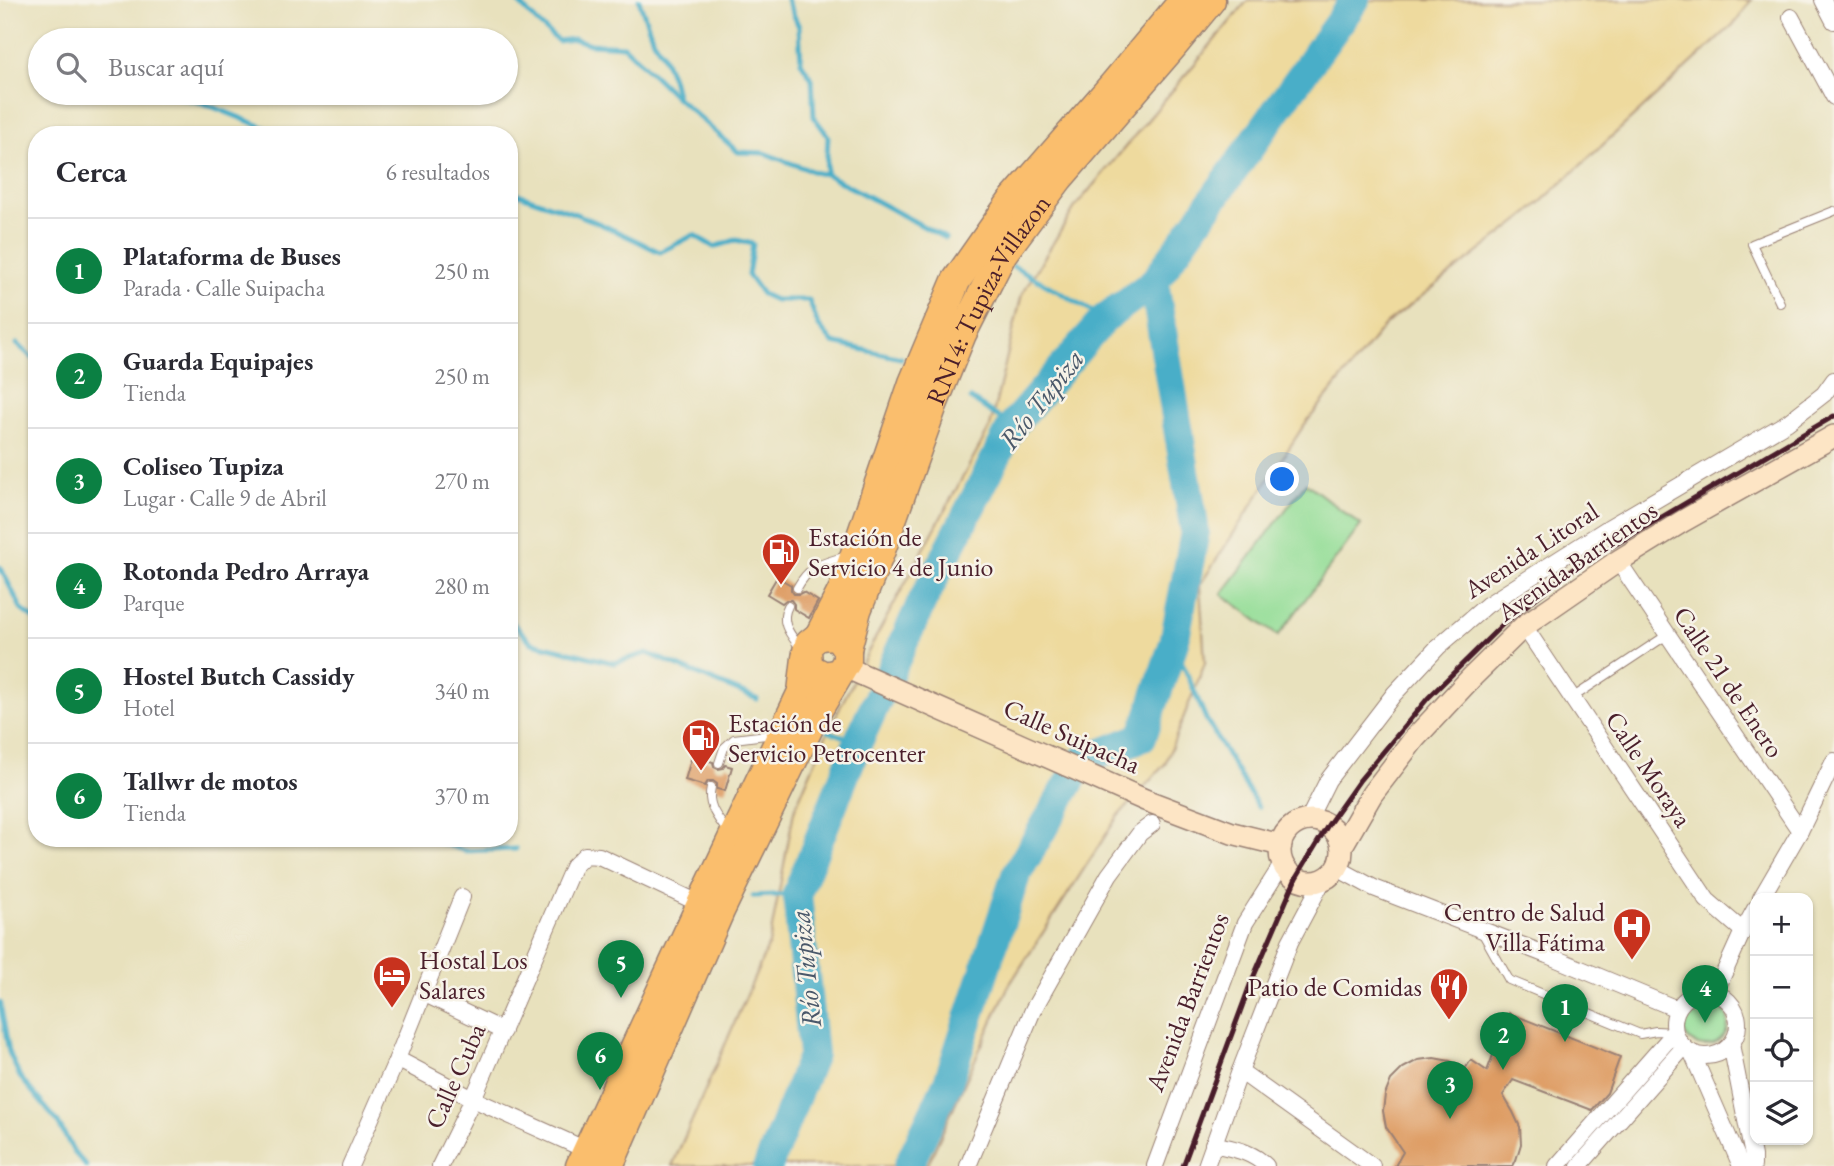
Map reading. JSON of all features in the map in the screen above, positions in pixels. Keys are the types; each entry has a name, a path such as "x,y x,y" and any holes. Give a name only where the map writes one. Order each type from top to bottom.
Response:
{"highway":[{"name":"RN14: Tupiza-Villazon","path":"1014,218 1012,201 1184,0"},
{"name":"RN14: Tupiza-Villazon","path":"710,908 844,663 857,610 933,405 956,281 1014,218 1059,178 1211,0"},
{"name":"RN14: Tupiza-Villazon","path":"710,908 732,838 784,733 802,692 813,647 843,589 913,383 948,334"},
{"path":"833,635 844,643 844,663 825,676 818,674 813,670 813,647 833,635"},
{"path":"597,1161 710,908"}],"street":[{"path":"1823,0 1834,21"},
{"path":"1791,17 1834,97"},
{"name":"Avenida Litoral","path":"1308,820 1328,780 1394,694 1438,647 1487,605 1608,528 1788,422 1824,394 1834,380"},
{"name":"Avenida Barrientos","path":"1342,846 1372,794 1415,738 1524,626 1618,561 1683,521 1834,436"},
{"name":"Calle 21 de Enero","path":"1618,561 1800,831"},
{"name":"Calle Moraya","path":"1524,626 1707,900 1742,931"},
{"name":"Calle Suipacha","path":"844,663 1145,800 1282,854"},
{"path":"1764,893 1800,831 1834,761"},
{"path":"1206,1166 1290,943 1330,874 1342,856 1342,846 1334,830 1328,825 1318,820 1299,822 1285,834 1282,854 1288,872 1304,881 1330,874 1374,888 1677,1009"},
{"path":"968,1166 1033,1010 1109,875 1140,832 1152,824"},
{"name":"Avenida Barrientos","path":"1155,1166 1245,923 1282,854"},
{"name":"Calle Cuba","path":"440,1166 473,1099 573,867 585,855 599,856 710,908"},
{"path":"350,1166 397,1059 462,897"},
{"path":"1714,993 1750,917"},
{"path":"1688,1050 1703,1056 1713,1055 1731,1044 1736,1035 1737,1014 1724,997 1704,992 1693,994 1677,1009 1673,1024 1678,1040 1688,1050 1741,1166"},
{"path":"423,993 503,1031"},
{"path":"1557,1166 1675,1032"},
{"path":"1731,1044 1753,1166"},
{"path":"1579,1166 1688,1050"},
{"path":"397,1059 597,1161"},
{"path":"1240,1071 1372,1166"},
{"path":"1213,1144 1246,1152 1266,1166"}],"lane":[{"path":"1780,303 1752,244 1834,211"},
{"path":"796,588 813,567 855,553"},
{"path":"788,606 784,614 785,626 813,647"},
{"path":"1572,698 1667,635"},
{"path":"719,763 724,748 734,740 784,733"},
{"path":"710,788 708,796 711,809 732,838"},
{"path":"1481,929 1509,980 1640,1034 1675,1032"}],"green space":[{"path":"1306,483 1361,525 1278,636 1222,594"},
{"path":"1705,1000 1721,1007 1728,1023 1721,1039 1705,1046 1689,1039 1682,1023 1689,1007"}],"sand":[{"path":"1248,0 1751,0 1736,22 1530,212 1386,324 1304,425 1200,585 1205,663 1165,764 1118,816 1008,987 927,1166 672,1166 769,944 794,811 828,731 990,427 1022,294 1075,207"}],"building":[{"path":"777,577 791,585 794,594 803,592 818,601 809,618 794,609 791,600 782,603 767,594"},
{"path":"692,756 713,762 718,769 725,765 732,767 725,791 717,789 717,784 713,781 708,781 705,786 685,780"},
{"path":"1509,1013 1620,1057 1607,1093 1592,1110 1513,1080 1503,1095 1520,1127 1521,1144 1513,1166 1395,1166 1403,1152 1386,1127 1383,1111 1391,1080 1403,1068 1418,1060 1434,1058 1450,1061 1465,1069 1471,1060 1487,1071"}],"waterway":[{"path":"516,0 558,41 574,39 590,44 624,46 738,152 764,153 826,174 945,238"},
{"path":"639,0 653,40 662,53 672,78 676,94"},
{"path":"787,0 799,27 801,62 812,79 814,117 828,136 826,174"},
{"name":"Río Tupiza","path":"908,1166 948,1082 1016,875 1082,761 1142,737 1174,643 1195,532 1154,282 1355,0"},
{"path":"208,105 260,126"},
{"path":"518,194 586,218 660,252 694,235 714,247 736,240 753,244 748,275 762,294 775,300 809,300 818,325 833,343 901,358"},
{"path":"1013,266 1105,318"},
{"name":"Río Tupiza","path":"768,1166 813,1054 797,894 858,742 922,602 1012,426 1105,318 1154,282"},
{"path":"17,344 28,354"},
{"path":"971,399 1012,426"},
{"path":"0,567 22,610 28,614"},
{"path":"518,628 532,643 614,663 647,653 757,699"},
{"path":"1174,643 1206,719 1258,807"},
{"path":"828,731 858,742"},
{"path":"453,847 465,851 516,849"},
{"path":"753,896 797,894"},
{"path":"0,1003 9,1052 20,1077 57,1121 74,1152 86,1166"}],"railway":[{"path":"1183,1166 1250,985 1296,878 1359,781 1428,698 1503,624 1570,571 1834,416"}],"place":[{"name":"Estación de Servicio 4 de Junio","path":"781,586"},
{"name":"Estación de Servicio Petrocenter","path":"701,772"},
{"name":"Centro de Salud Villa Fátima","path":"1632,961"},
{"name":"Hostel Butch Cassidy","path":"621,998"},
{"name":"Hostal Los Salares","path":"392,1009"},
{"name":"Patio de Comidas","path":"1449,1021"},
{"name":"Rotonda Pedro Arraya","path":"1705,1023"},
{"name":"Plataforma de Buses","path":"1565,1042"},
{"name":"Guarda Equipajes","path":"1503,1070"},
{"name":"Tallwr de motos","path":"600,1090"},
{"name":"Coliseo Tupiza","path":"1450,1119"}]}
